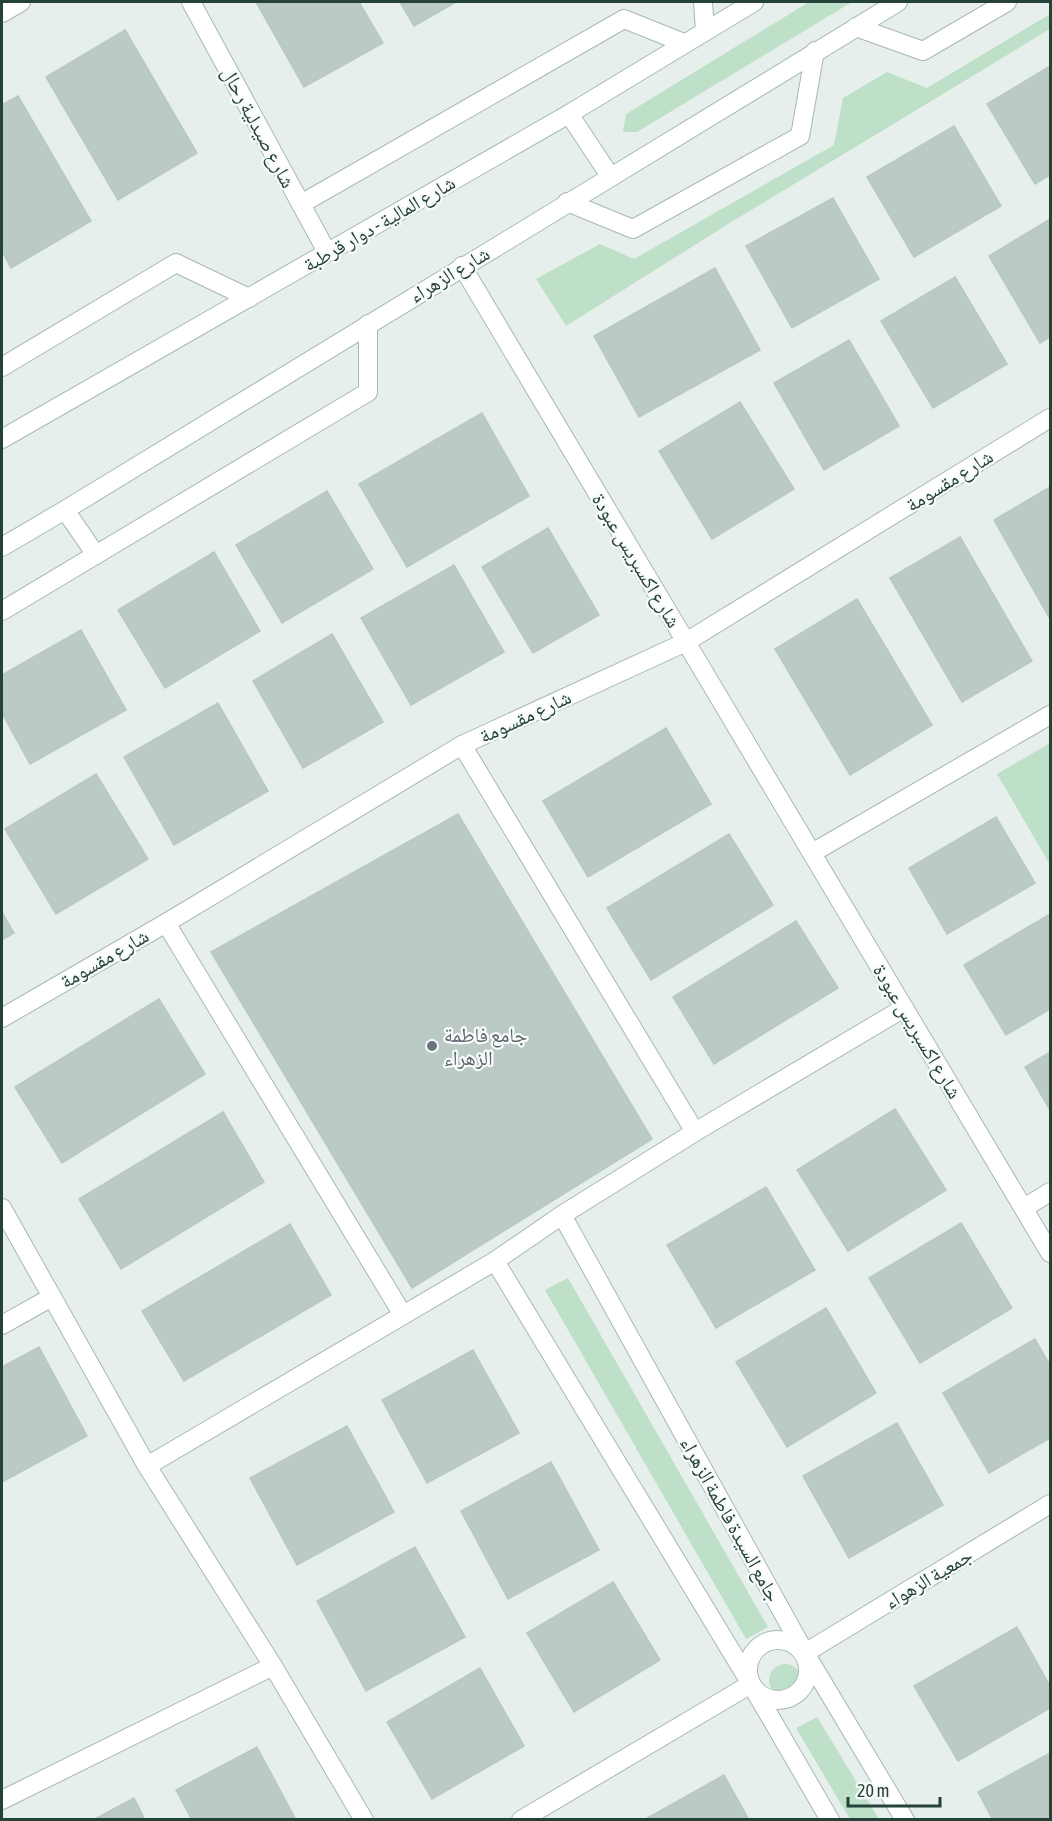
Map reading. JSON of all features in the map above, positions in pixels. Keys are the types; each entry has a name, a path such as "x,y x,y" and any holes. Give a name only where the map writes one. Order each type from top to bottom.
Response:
{"street":[{"path":"2,13 21,2"},
{"name":"شارع صيدلية رحال","path":"191,2 327,252"},
{"path":"703,2 705,31"},
{"name":"شارع المالية - دوار قرطبة","path":"2,439 569,114 754,2"},
{"name":"شارع الزهراء","path":"2,547 897,2"},
{"path":"856,27 923,51 1008,2"},
{"path":"301,204 624,19 684,44"},
{"path":"567,202 633,229 800,136 815,51"},
{"path":"569,114 610,176"},
{"path":"2,367 176,262 249,298"},
{"name":"شارع اكسبريس عبودة","path":"462,266 1050,1253"},
{"path":"2,611 368,392 368,324"},
{"name":"شارع مقسومة","path":"2,1018 166,923 462,745 686,642 1050,418"},
{"path":"65,510 96,555"},
{"path":"812,854 1050,715"},
{"path":"462,745 695,1132"},
{"path":"166,923 403,1315"},
{"path":"147,1466 495,1261 562,1215 695,1132 904,1008"},
{"path":"1024,1208 1050,1192"},
{"path":"2,1208 147,1466 273,1666 364,1820"},
{"name":"جامع السيدة فاطمة الزهراء","path":"562,1215 805,1653 905,1820"},
{"path":"495,1261 751,1684 830,1820"},
{"path":"2,1325 52,1297"},
{"name":"جمعية الزهواء","path":"805,1653 1050,1504"},
{"path":"788,1641 805,1653 808,1677 803,1689 794,1696 782,1700 770,1700 759,1694 751,1684 748,1664 759,1647 768,1642 788,1641"},
{"path":"2,1800 273,1666"},
{"path":"520,1820 751,1684"}],"green space":[{"path":"809,2 852,2 637,132 623,132 626,114"},
{"path":"1050,14 1050,29 733,221 566,326 536,279 600,244 634,259 834,145 843,98 887,72 927,88"},
{"path":"1050,743 1050,865 997,774"},
{"path":"568,1278 768,1627 746,1639 545,1290"},
{"path":"785,1664 797,1668 801,1680 797,1692 785,1696 773,1692 769,1680 773,1668"},
{"path":"817,1717 879,1819 850,1819 796,1728"}],"building":[{"path":"256,2 359,2 383,43 304,87"},
{"path":"400,2 456,2 414,26"},
{"path":"125,30 197,153 118,200 46,77"},
{"path":"1050,66 1050,175 1035,184 987,104"},
{"path":"18,96 91,221 11,268 2,251 2,105"},
{"path":"954,126 1001,206 914,257 867,177"},
{"path":"833,198 879,279 792,328 746,246"},
{"path":"1050,219 1050,337 1040,343 989,256"},
{"path":"715,268 760,350 639,417 594,336"},
{"path":"955,277 1007,364 933,408 881,321"},
{"path":"849,340 899,426 824,470 774,383"},
{"path":"740,402 794,489 712,539 659,451"},
{"path":"482,413 529,496 407,567 359,484"},
{"path":"1050,487 1050,619 994,520"},
{"path":"327,491 373,569 282,623 236,545"},
{"path":"548,528 599,615 533,653 482,567"},
{"path":"960,537 1032,661 962,702 890,578"},
{"path":"214,552 260,631 165,688 118,610"},
{"path":"454,565 504,652 411,705 361,618"},
{"path":"857,599 932,725 850,775 775,649"},
{"path":"81,630 126,710 30,764 2,713 2,675"},
{"path":"332,634 383,722 303,768 253,681"},
{"path":"218,703 268,791 174,845 124,757"},
{"path":"666,728 711,804 588,877 543,801"},
{"path":"96,774 148,859 56,914 5,829"},
{"name":"جامع فاطمة الزهراء","path":"458,814 652,1139 412,1288 211,952"},
{"path":"996,817 1035,883 947,934 909,868"},
{"path":"729,834 773,905 651,980 607,908"},
{"path":"2,912 14,933 2,940"},
{"path":"1050,914 1050,1009 1006,1035 964,965"},
{"path":"796,921 838,988 714,1064 673,997"},
{"path":"159,999 205,1074 62,1163 15,1087"},
{"path":"1050,1052 1050,1110 1025,1067"},
{"path":"895,1109 946,1190 848,1251 797,1170"},
{"path":"223,1112 264,1182 121,1269 79,1199"},
{"path":"766,1187 815,1270 716,1328 667,1245"},
{"path":"961,1223 1012,1308 920,1363 869,1278"},
{"path":"290,1224 331,1295 184,1381 142,1311"},
{"path":"826,1308 876,1393 787,1447 736,1362"},
{"path":"1035,1339 1050,1365 1050,1438 989,1473 943,1393"},
{"path":"39,1347 87,1436 2,1482 2,1367"},
{"path":"473,1350 519,1433 427,1483 382,1400"},
{"path":"897,1423 943,1505 849,1558 803,1476"},
{"path":"347,1426 394,1512 297,1565 250,1478"},
{"path":"551,1462 599,1550 508,1599 461,1511"},
{"path":"415,1547 465,1637 366,1691 317,1601"},
{"path":"613,1582 660,1660 574,1712 527,1633"},
{"path":"1017,1627 1050,1686 1050,1708 958,1761 914,1686"},
{"path":"480,1668 524,1746 432,1799 387,1722"},
{"path":"257,1747 296,1820 192,1820 176,1790"},
{"path":"1050,1753 1050,1820 993,1820 978,1792"},
{"path":"724,1775 749,1820 644,1820"},
{"path":"134,1798 145,1820 93,1820"}],"place":[{"name":"جامع فاطمة الزهراء","path":"432,1046"}]}
